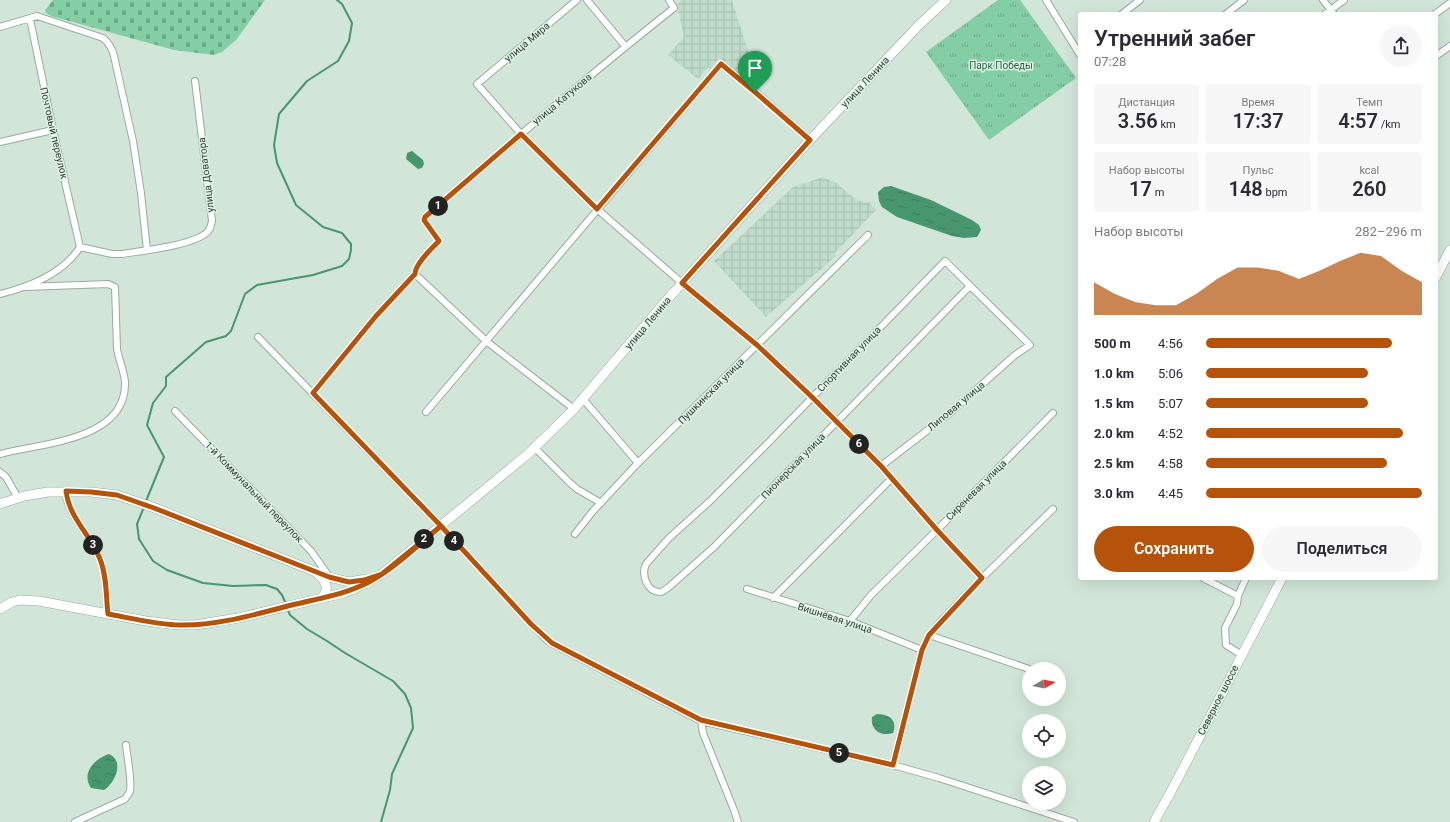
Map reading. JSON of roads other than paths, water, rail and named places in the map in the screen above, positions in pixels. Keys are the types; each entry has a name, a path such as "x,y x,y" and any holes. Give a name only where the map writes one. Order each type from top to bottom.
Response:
{"main road":[{"name":"улица Ленина","path":"382,574 535,448 574,409 682,283 810,140 919,25 946,0"},
{"path":"1438,273 1450,250"},
{"path":"0,504 34,493 66,491 106,493 137,501 342,581 358,582 382,574"},
{"path":"315,571 325,582 327,591 322,598"},
{"path":"0,609 12,602 29,600 52,602 108,614 179,626 195,625 238,618 322,598 354,589 382,574"},
{"name":"Северное шоссе","path":"1154,822 1281,580"}],"street":[{"name":"улица Мира","path":"521,134 477,84 577,0"},
{"path":"587,0 625,46"},
{"name":"улица Катукова","path":"313,393 376,316 415,274 415,269 439,241 424,220 425,217 625,46 674,8 669,0"},
{"path":"1046,0 1078,49"},
{"path":"1125,12 1140,0"},
{"path":"1229,12 1244,0"},
{"path":"1323,0 1329,12"},
{"path":"1331,12 1344,0"},
{"path":"1438,12 1450,3"},
{"path":"0,27 37,16 102,38 108,42 112,48 133,141 142,193 147,250"},
{"name":"Почтовый переулок","path":"30,19 53,130 80,247"},
{"path":"1438,55 1450,46"},
{"path":"426,412 721,64 810,140"},
{"name":"улица Доватора","path":"80,247 112,254 121,254 180,244 206,234 212,221 195,81"},
{"path":"0,142 53,130"},
{"path":"521,134 597,209 682,283 757,345 837,421 881,466 937,530 982,578"},
{"name":"Пушкинская улица","path":"575,534 638,463 868,235"},
{"path":"0,294 26,287 52,274 76,255 80,247"},
{"name":"Спортивная улица","path":"662,591 658,592 646,582 643,575 643,569 646,564 669,538 710,501 945,261 1030,345"},
{"path":"415,274 486,341 574,409"},
{"path":"0,454 54,443 100,427 114,415 122,400 124,391 124,376 118,359 115,287 108,284 26,287"},
{"name":"Пионерская улица","path":"662,591 669,587 714,547 970,286"},
{"path":"258,337 441,526 549,642 701,720 893,765 939,778 1074,822"},
{"name":"Липовая улица","path":"881,466 950,413 1015,355 1030,345"},
{"path":"583,399 638,463"},
{"name":"1-й Коммунальный переулок","path":"175,411 311,551 329,577"},
{"name":"Сиреневая улица","path":"850,621 871,595 1053,412"},
{"path":"535,448 568,482 601,503"},
{"path":"0,472 6,477 18,498"},
{"path":"773,598 892,478"},
{"path":"66,491 67,502 72,513 89,538 100,560 104,574 108,614"},
{"path":"893,765 922,650 929,635 982,578 1053,509"},
{"path":"1206,580 1238,596"},
{"path":"1242,655 1226,645 1225,628 1237,604 1238,596 1245,580"},
{"name":"Вишнёвая улица","path":"747,589 850,621 922,650"},
{"path":"929,635 1022,667"},
{"path":"701,720 703,733 738,822"},
{"path":"75,822 125,799 128,796 130,791 130,782 126,745"}],"water":[{"path":"412,151 423,160 424,164 422,168 418,169 406,159 407,153"},
{"path":"891,186 931,200 972,220 979,225 981,230 977,237 964,238 952,236 897,217 882,207 879,201 878,192 884,187"},
{"path":"877,714 885,715 893,721 893,733 884,734 875,729 872,722 872,717"},
{"path":"109,754 114,757 117,762 117,772 115,777 104,790 91,788 87,777 88,772 98,759"}],"waterway":[{"path":"146,501 164,457 147,425 153,403 166,386 166,377 206,342 226,336 231,331 245,294 257,285 313,275 342,266 349,259 351,244 342,233 323,227 296,205 277,163 274,145 279,114 307,81 338,61 349,41 352,23 342,4 337,0"},
{"path":"144,507 137,524 139,539 153,561 167,570 203,583 233,586 266,585 277,589 282,595 286,604"},
{"path":"287,608 290,615 307,629 393,681 405,694 411,708 413,728 392,774 390,790 381,822"}],"park label":[{"name":"Парк Победы","path":"1001,65"}]}
